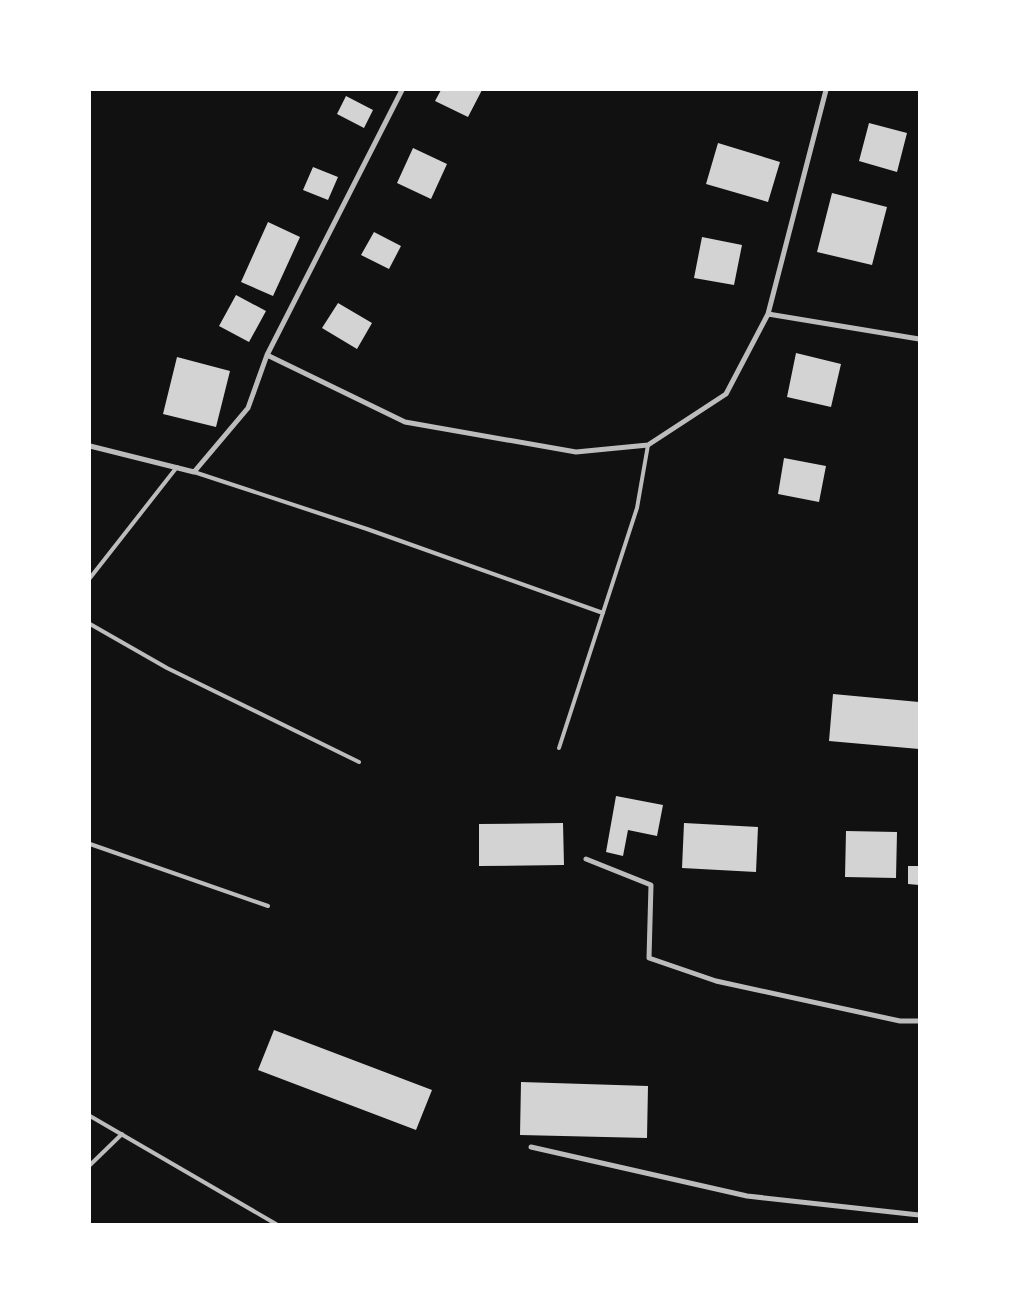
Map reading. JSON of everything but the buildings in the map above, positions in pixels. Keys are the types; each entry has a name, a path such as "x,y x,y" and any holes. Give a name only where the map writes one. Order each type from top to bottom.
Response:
{"street":[{"path":"90,446 194,472 248,408 267,355 402,90"},
{"path":"267,355 405,422 576,452 648,445 726,394 768,314 826,90"},
{"path":"768,314 919,339"},
{"path":"586,859 651,885 649,958 716,981 900,1021 919,1021"},
{"path":"531,1148 747,1196 919,1215"}],"lane":[{"path":"559,748 638,508 648,445"},
{"path":"90,578 177,467"},
{"path":"194,472 367,529 603,613"},
{"path":"90,624 167,668 359,762"},
{"path":"90,844 268,906"},
{"path":"90,1116 276,1224"},
{"path":"90,1165 122,1134"}]}
